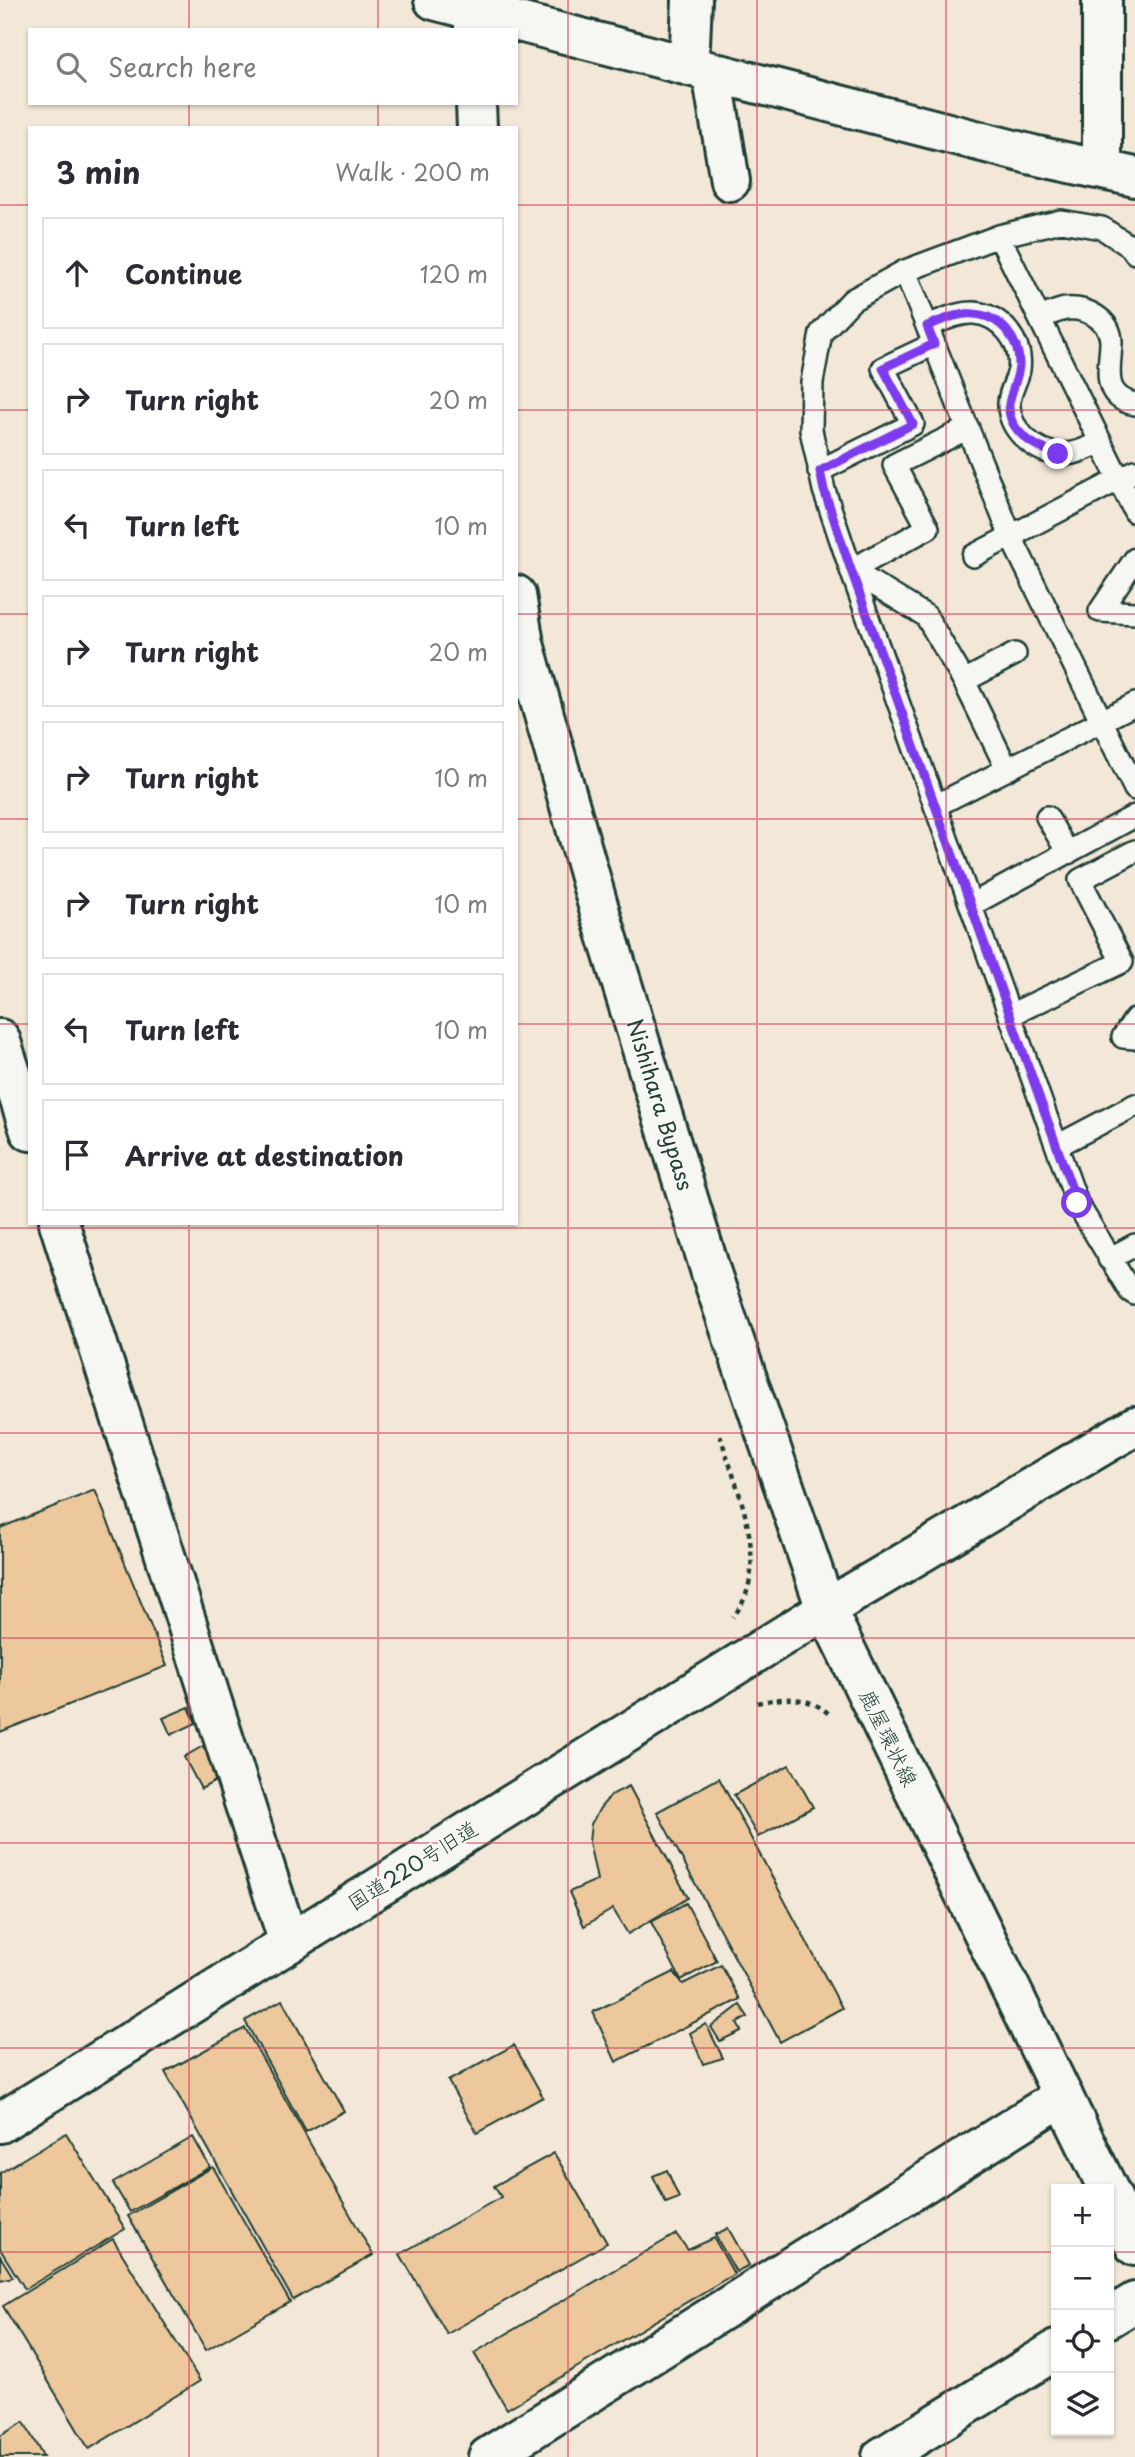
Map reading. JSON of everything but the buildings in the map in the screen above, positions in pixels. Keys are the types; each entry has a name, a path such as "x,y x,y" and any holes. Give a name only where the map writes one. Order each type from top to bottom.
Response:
{"main road":[{"path":"434,0 474,14 1119,174 1102,0"},
{"path":"692,0 701,70 730,181"},
{"path":"476,105 477,126"},
{"name":"Nishihara Bypass","path":"518,607 524,644 601,916 712,1276 826,1609"},
{"path":"0,1038 28,1125"},
{"path":"60,1225 289,1943"},
{"path":"826,1609 1135,1426"},
{"name":"国道220号旧道","path":"0,2123 826,1609"},
{"name":"鹿屋環状線","path":"826,1609 1105,2184"},
{"path":"488,2457 1063,2096"},
{"name":"鹿屋環状線","path":"1114,2202 1135,2246"},
{"path":"1114,2315 1135,2302"},
{"path":"892,2454 1051,2353"}],"lane":[{"path":"1135,253 1131,247 1102,228 1061,221 999,236 905,271 852,300 821,333 812,382 811,430 824,490 851,570 1077,1203 1109,1259 1130,1291 1135,1294"},
{"path":"999,236 1101,442 1127,476 1135,512"},
{"path":"905,271 1011,537 1135,789"},
{"path":"1040,318 1066,309 1087,311 1099,318 1109,329 1111,341 1108,377 1115,392 1125,402 1135,404"},
{"path":"820,471 913,424 883,368 956,316 973,313 995,319 1010,334 1018,353 1019,369 1009,406 1014,423 1023,437 1039,449 1058,454 1077,453 1101,442"},
{"path":"851,570 928,528 894,466 968,428"},
{"path":"973,556 1127,476"},
{"path":"1135,559 1100,611 1135,613"},
{"path":"851,570 926,616 964,681 1007,769"},
{"path":"964,681 1016,654"},
{"path":"935,806 1135,704"},
{"path":"971,905 1135,816"},
{"path":"1047,817 1068,853"},
{"path":"1010,1015 1122,962 1080,880 1135,851"},
{"path":"1135,1018 1123,1037 1135,1038"},
{"path":"1057,1146 1135,1105"},
{"path":"1109,1259 1135,1245"}],"path":[{"path":"718,1430 750,1536 752,1570 741,1604 729,1621"},
{"path":"747,1705 777,1698 809,1700 834,1719"}],"route":[{"path":"1058,454 1039,449 1023,437 1014,423 1009,406 1019,369 1018,353 1010,334 995,319 973,313 927,326 934,344 883,368 913,424 820,471 851,570 1077,1203"}]}
